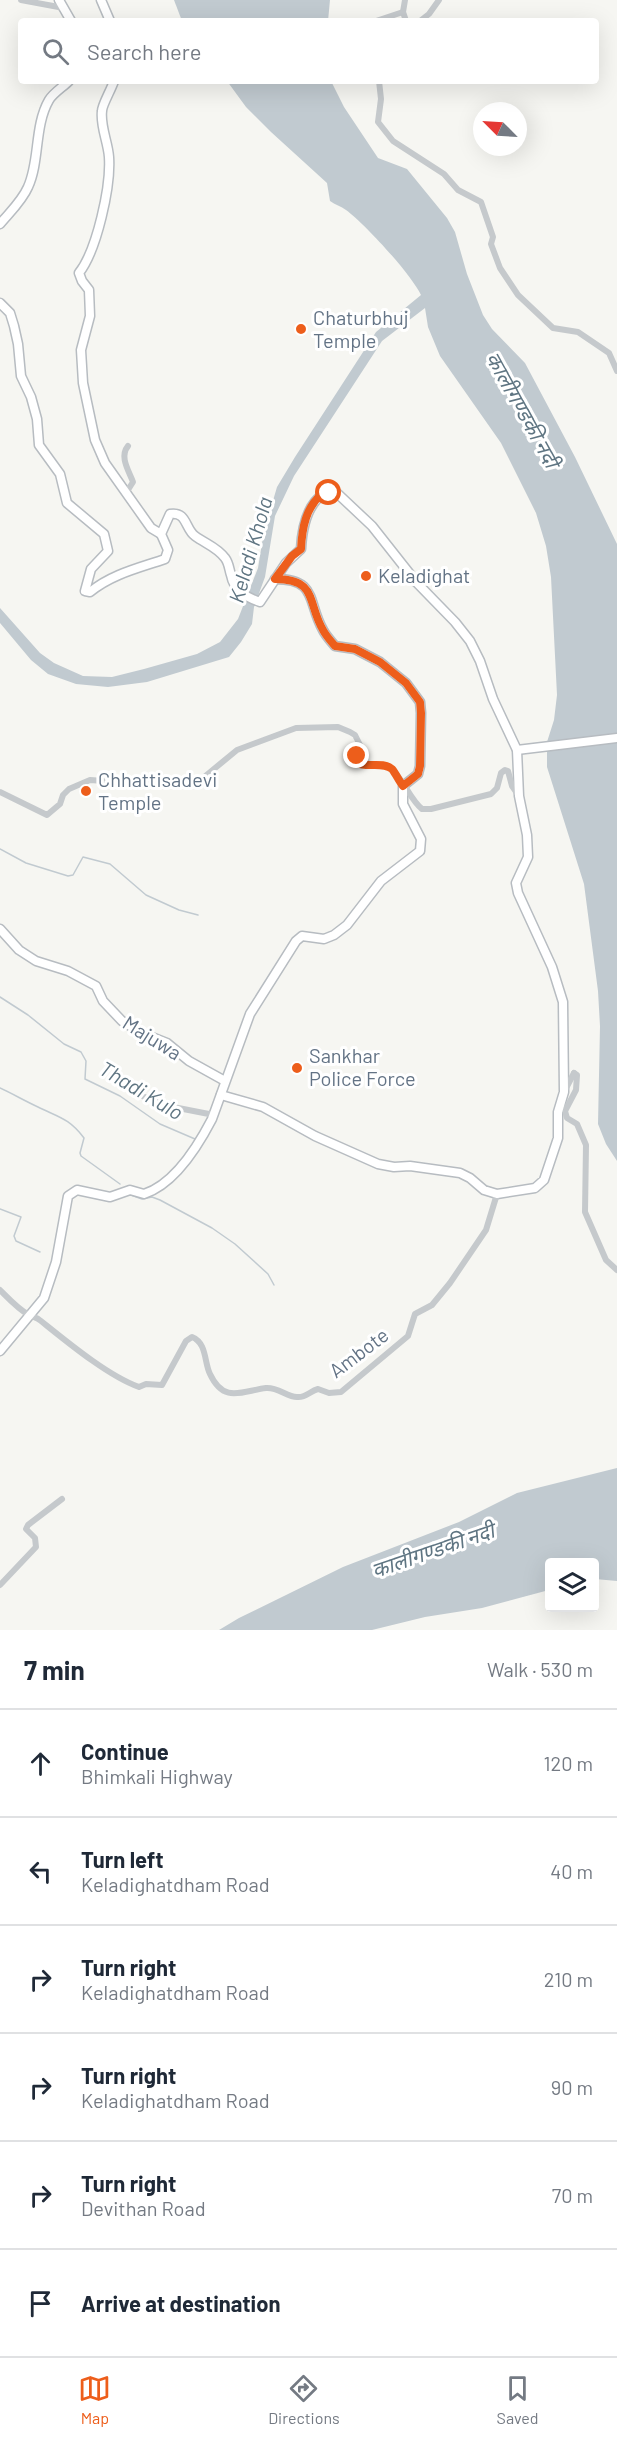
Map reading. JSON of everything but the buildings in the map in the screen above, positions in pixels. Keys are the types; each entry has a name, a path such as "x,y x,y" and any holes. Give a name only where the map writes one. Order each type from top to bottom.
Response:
{"street":[{"path":"21,0 61,4 69,18"},
{"path":"101,0 109,18"},
{"path":"405,0 403,12 405,18"},
{"path":"423,18 439,0"},
{"path":"385,18 403,12"},
{"path":"0,224 16,206 28,187 39,132 50,99 66,84"},
{"path":"0,303 10,313 14,326 21,376 31,397 37,419 39,445 60,474 67,503 108,540 108,551 90,569 84,591 90,592 98,585 124,572 165,559 168,550 161,534 151,528 105,463 96,440 83,383 81,350 90,316 89,290 79,273 86,264 106,202 109,162 102,110 113,84"},
{"path":"380,84 378,122 393,141 444,174 458,190 481,201 493,237 491,244 500,268 518,296 553,328 578,332 609,353 617,371"},
{"path":"126,494 133,483 124,457 124,449 128,446"},
{"path":"161,534 170,514 177,513 182,516 193,535 217,548 228,561 231,579 243,596 259,602 292,556 301,549 302,534 310,506 322,494 338,494 372,526 417,583 470,641 517,750 519,796 528,857 516,883 518,893 548,958 563,1002 564,1092"},
{"path":"275,579 287,579 306,587 313,600 322,629 335,646 355,649 380,662 406,683 420,702 420,766 418,774 403,786"},
{"path":"0,792 47,815 60,804 63,795 69,789 90,780 133,783 158,777 189,782 203,778 237,750 248,745 269,740 296,728 338,727 350,732 358,740 360,745 357,763 391,768 418,806 426,810 491,794 497,788 502,770 508,771 512,786 519,796"},
{"path":"517,750 617,738"},
{"path":"0,1351 44,1298 57,1255 65,1205 72,1191 110,1197 130,1190 140,1194 149,1192 166,1181 206,1131 214,1115 250,1014 280,970 296,941 302,936 324,939 334,935 347,925 381,881 420,851 421,839 404,804 403,786"},
{"name":"Majuwa","path":"0,929 19,950 36,961 69,970 96,986 103,1002 122,1021 142,1034 167,1043 189,1061 225,1081"},
{"path":"221,1095 263,1107 323,1140 378,1164 460,1173 484,1190 496,1194 536,1188 544,1180 558,1138 558,1112 564,1092 576,1073 578,1079 576,1090 564,1111 567,1118 577,1125 586,1145 585,1212 606,1260 617,1270"},
{"path":"137,1094 168,1106 214,1115"},
{"name":"Ambote","path":"31,1316 36,1317 57,1336 113,1374 138,1387 146,1384 162,1385 186,1341 192,1337 202,1346 208,1372 213,1380 228,1393 235,1395 267,1388 282,1391 294,1398 304,1397 318,1389 329,1393 341,1392 408,1336 415,1314 432,1305 450,1283 486,1230 496,1194"},
{"path":"0,1290 31,1316"},
{"path":"0,1585 36,1547 35,1538 26,1528 63,1499"}],"water":[{"path":"174,0 330,0 328,18 181,18"},
{"name":"कालीगण्डकी नदी","path":"229,84 332,84 344,107 378,158 407,169 447,218 455,232 467,274 483,315 492,329 525,363 575,457 617,544 617,1161 606,1144 598,1124 600,1026 598,991 584,884 547,767 547,742 554,720 557,695 551,577 546,546 536,513 501,443 440,356 428,327 425,308 382,341 294,476 275,516 265,577 254,607 252,624 229,657 147,682 108,687 76,684 48,674 31,660 0,623 0,608 40,653 54,663 83,676 112,677 197,654 220,642 238,619 258,568 264,531 277,487 376,332 421,295 408,275 375,238 346,210 330,201 327,183 246,107"},
{"name":"कालीगण्डकी नदी","path":"617,1468 617,1581 599,1579 599,1558 545,1558 545,1591 482,1608 425,1617 372,1630 219,1630 343,1567 459,1522 517,1493"}],"waterway":[{"path":"0,849 26,863 68,876 73,875 83,857 110,864 146,895 179,910 198,915"},
{"name":"Thadi Kulo","path":"0,997 28,1015 64,1044 81,1052 86,1061 85,1079 120,1096 160,1124 195,1139"},
{"path":"0,1088 73,1126 84,1138 81,1156 120,1184"},
{"path":"131,1195 142,1199 152,1197 160,1200 212,1228 235,1244 268,1274 274,1285"},
{"path":"0,1209 21,1217 14,1236 16,1241 40,1252"}],"place":[{"name":"Chaturbhuj Temple","path":"301,329"},
{"name":"Keladighat","path":"366,576"},
{"name":"Chhattisadevi Temple","path":"86,791"},
{"name":"Sankhar Police Force","path":"297,1068"}],"route":[{"path":"329,493 322,494 310,506 302,534 301,549 292,556 275,579 296,581 306,587 313,600 322,629 335,646 355,649 380,662 406,683 420,702 420,766 414,778 403,786 391,768 380,765 362,765 357,763 357,756"}],"water label":[{"name":"Keladi Khola","path":"251,550"}]}
